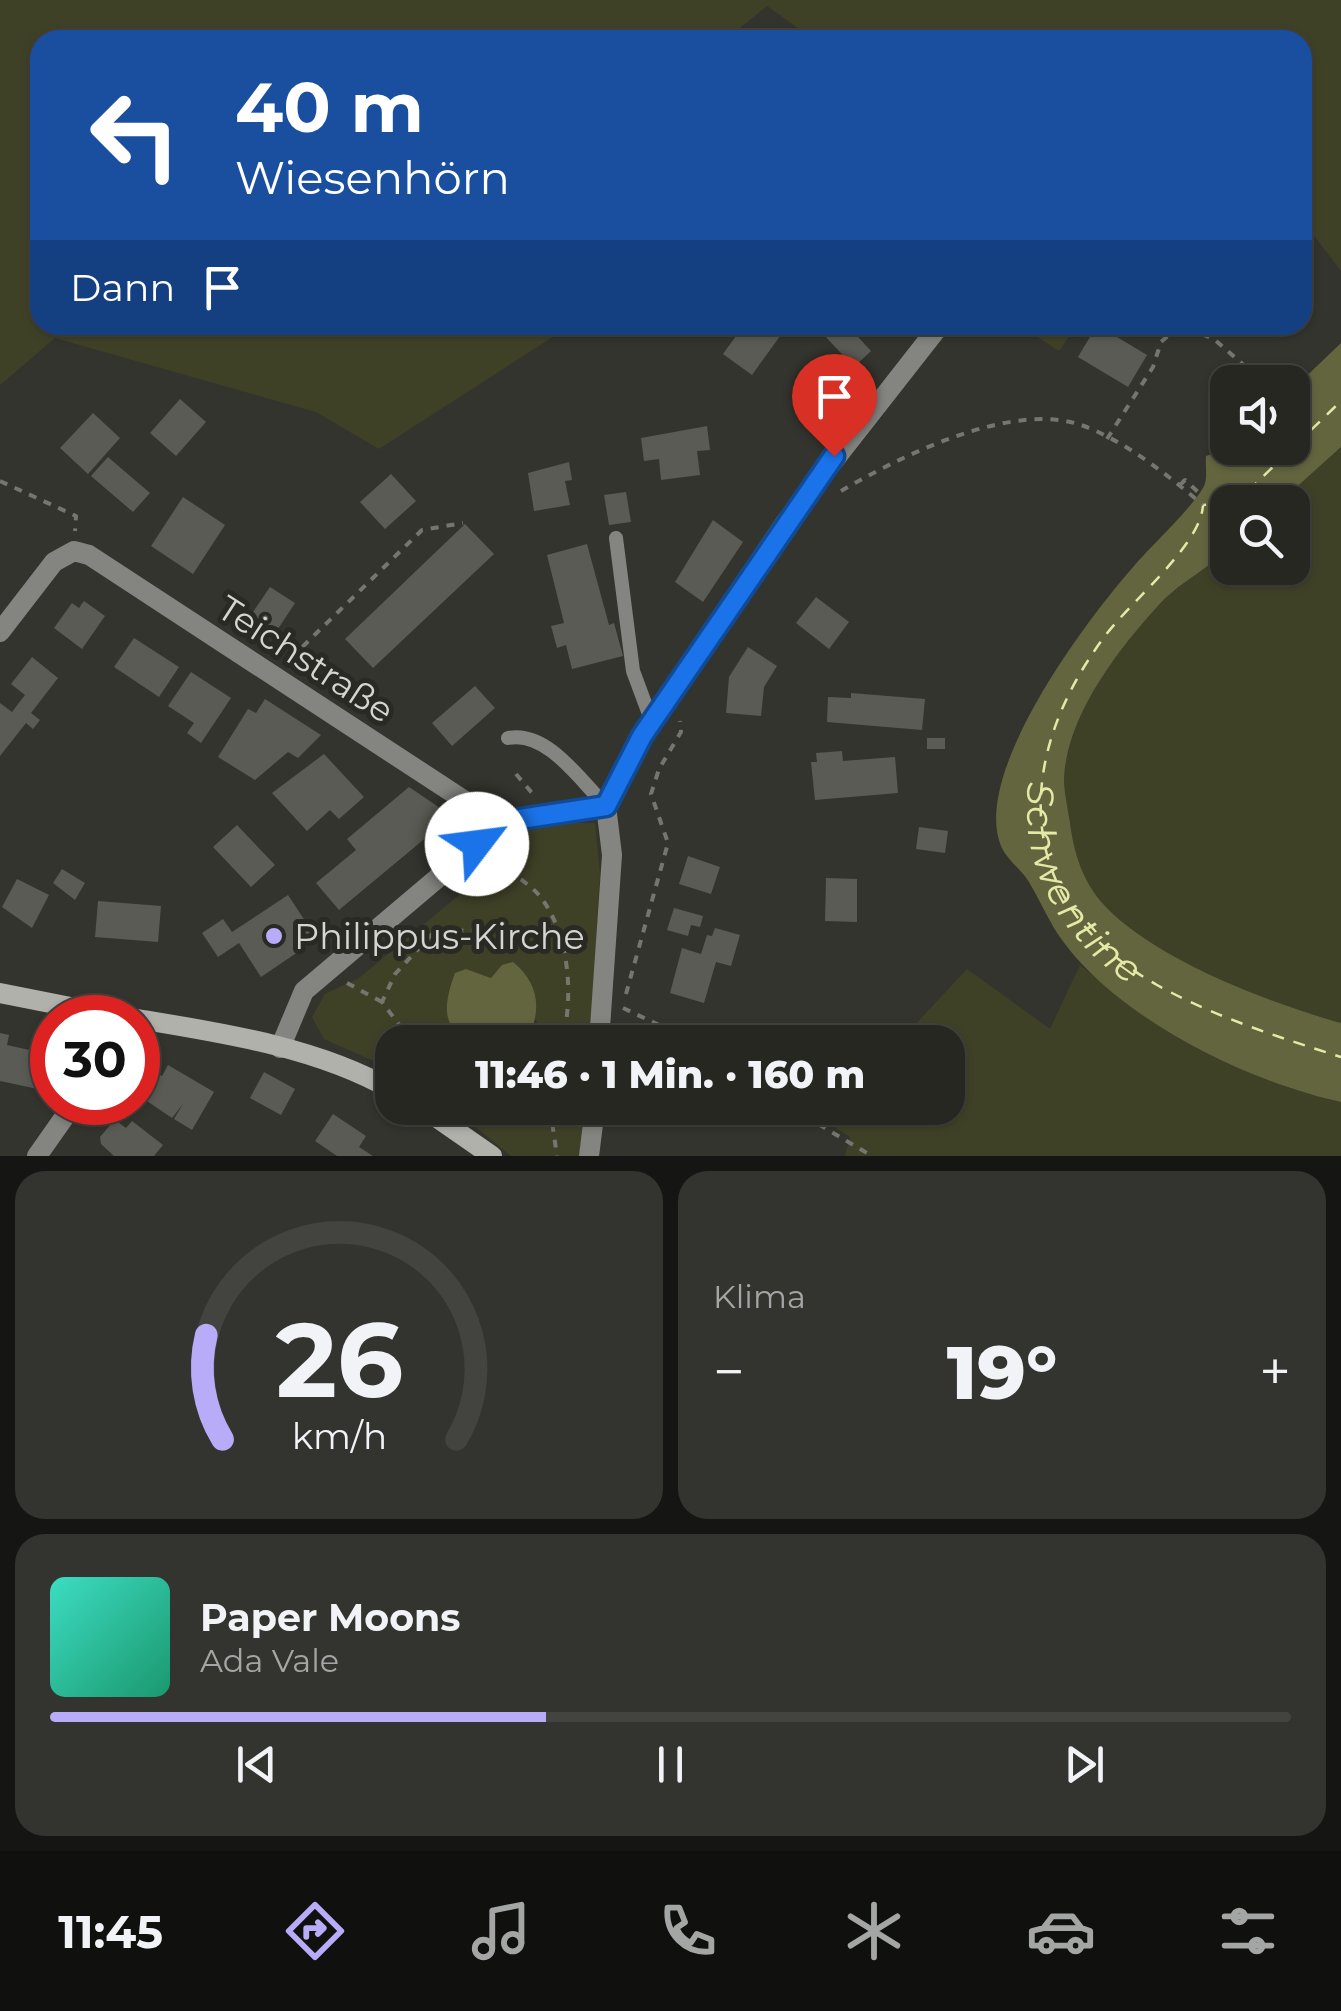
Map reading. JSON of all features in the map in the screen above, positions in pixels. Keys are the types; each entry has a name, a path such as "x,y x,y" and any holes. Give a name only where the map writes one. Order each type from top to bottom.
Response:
{"street":[{"path":"600,1025 612,855 606,806 652,722 784,524 932,335"},
{"path":"0,632 54,562 74,551"},
{"name":"Teichstraße","path":"74,551 89,555 482,812 485,838"},
{"path":"280,1048 304,992 485,838 520,819 606,806"},
{"path":"0,993 30,999"},
{"path":"160,1023 280,1048 375,1082"},
{"path":"37,1156 59,1125"},
{"path":"447,1125 492,1156"},
{"path":"589,1156 593,1125"}],"lane":[{"path":"616,538 633,671 652,722"},
{"path":"508,738 523,735 546,746 606,806"}],"path":[{"path":"1106,439 1153,368 1162,342 1169,335"},
{"path":"1203,335 1214,339 1244,365"},
{"path":"835,494 932,446 980,428 1060,421 1106,439 1180,485 1203,505"},
{"path":"1180,485 1185,480 1199,493"},
{"path":"0,481 76,516 74,551"},
{"path":"273,676 422,530 463,522"},
{"path":"659,1025 622,1008 668,843 652,794 658,769 681,732 678,683"},
{"path":"485,838 537,894 555,929 569,974 564,1025"},
{"path":"382,1002 395,974 435,931 555,929"},
{"path":"334,967 353,989 382,1002 399,1025"},
{"path":"551,1125 558,1156"},
{"path":"820,1125 872,1156"}],"shaded area":[{"path":"0,0 1341,0 1341,271 1312,233 1312,30 801,30 767,6 737,30 30,30 30,335 556,335 379,449 316,412 55,338 0,385"},
{"path":"1035,335 1070,335 1059,351"},
{"path":"1341,343 1341,447 1299,485 1210,485 1210,563 1165,599 1111,664 1074,731 1064,778 1077,856 1097,897 1127,926 1183,961 1281,1004 1341,1023 1341,1102 1222,1061 1143,1015 1107,988 1077,959 1054,928 1029,882 1004,851 996,815 1003,779 1039,698 1114,590 1199,494 1205,483 1206,456 1210,455 1210,465 1310,465 1310,373"},
{"path":"1341,447 1341,1023 1216,977 1127,926 1097,897 1081,867 1065,795 1067,755 1084,708 1111,664 1165,599 1210,563 1210,585 1310,585 1310,485 1299,485"},
{"path":"540,823 595,823 600,874 591,1025 536,1025 502,966 491,978 466,969 455,1025 375,1025 375,1062 324,1039 312,1017 325,994 359,978 482,876 478,861 510,835"},
{"path":"513,962 529,980 536,999 533,1025 452,1025 447,1014 448,996 455,973 466,969 491,978 502,965"},
{"path":"1080,965 1139,1010 1202,1049 1270,1080 1341,1102 1341,1156 845,1156 850,1137 831,1125 965,1125 965,1025 915,1025 967,969 1050,1029"},
{"path":"474,1125 584,1125 579,1156 511,1156"}],"building":[{"path":"737,335 781,335 752,375 723,354"},
{"path":"824,335 856,335 871,351 854,367"},
{"path":"1091,335 1114,335 1147,355 1128,387 1078,357"},
{"path":"180,399 206,422 176,456 150,433"},
{"path":"93,413 120,438 88,474 60,448"},
{"path":"707,426 710,450 697,451 700,475 661,480 659,459 644,461 641,438"},
{"path":"108,457 150,493 133,512 91,476"},
{"path":"569,462 572,480 565,481 570,505 534,511 528,473"},
{"path":"391,474 416,501 385,529 360,502"},
{"path":"626,492 631,522 609,525 604,495"},
{"path":"183,497 225,525 193,574 151,546"},
{"path":"713,520 743,542 703,602 675,582"},
{"path":"465,524 494,554 373,668 345,639"},
{"path":"587,544 609,625 614,623 623,656 572,669 566,645 557,648 551,626 564,623 547,555"},
{"path":"270,587 295,603 274,635 249,618"},
{"path":"816,597 849,622 829,649 796,623"},
{"path":"84,601 105,616 82,649 54,628 72,603 79,608"},
{"path":"134,638 179,667 159,697 114,667"},
{"path":"748,647 777,666 764,687 761,716 726,713 729,677"},
{"path":"32,657 58,678 31,713 40,720 33,729 26,723 0,756 0,703 12,712 25,695 11,684"},
{"path":"191,672 231,698 201,743 187,733 194,723 168,706"},
{"path":"475,686 495,708 452,746 432,723"},
{"path":"851,693 925,699 922,730 827,722 828,697 851,698"},
{"path":"265,699 321,735 298,758 288,752 255,780 218,757 248,709 256,713"},
{"path":"927,738 945,738 945,749 927,749"},
{"path":"842,751 843,761 895,757 898,793 815,800 811,762 817,762 816,753"},
{"path":"324,754 364,797 339,819 330,810 307,831 272,793"},
{"path":"409,787 452,816 339,910 316,883 356,850 347,839"},
{"path":"237,825 275,865 251,887 213,847"},
{"path":"919,827 948,831 945,853 916,849"},
{"path":"688,856 720,867 711,894 679,884"},
{"path":"62,869 85,883 75,900 53,883"},
{"path":"826,878 857,879 857,922 825,921"},
{"path":"17,879 49,895 32,928 2,907"},
{"name":"Philippus-Kirche","path":"288,895 317,939 261,977 239,943 218,957 202,933 223,919 232,932"},
{"path":"98,901 161,906 158,942 95,937"},
{"path":"674,908 703,916 700,927 691,925 688,936 667,930"},
{"path":"715,928 740,935 731,966 716,962 704,1003 670,993 682,948 701,954 707,935 712,936"},
{"path":"0,1033 9,1035 7,1045 30,1050 30,1087 0,1081"},
{"path":"168,1065 214,1092 192,1130 174,1119 183,1104 172,1118 160,1110 162,1076"},
{"path":"264,1072 295,1089 281,1115 250,1098"},
{"path":"333,1114 366,1136 359,1147 373,1156 337,1156 315,1141"},
{"path":"110,1125 126,1128 137,1125 163,1145 154,1156 114,1156 101,1144 100,1137"}],"ferry route":[{"path":"1254,485 1341,401"},
{"path":"1210,504 1203,505 1199,521 1178,555 1105,636 1075,683 1054,731 1042,779 1042,826 1052,871 1075,913 1109,952 1157,985 1201,1007 1341,1057"}],"place":[{"name":"Philippus-Kirche","path":"274,936"}],"route":[{"path":"477,844 520,819 568,808 606,806 642,736 834,456"}],"water label":[{"name":"Schwentine","path":"1100,872"}]}
